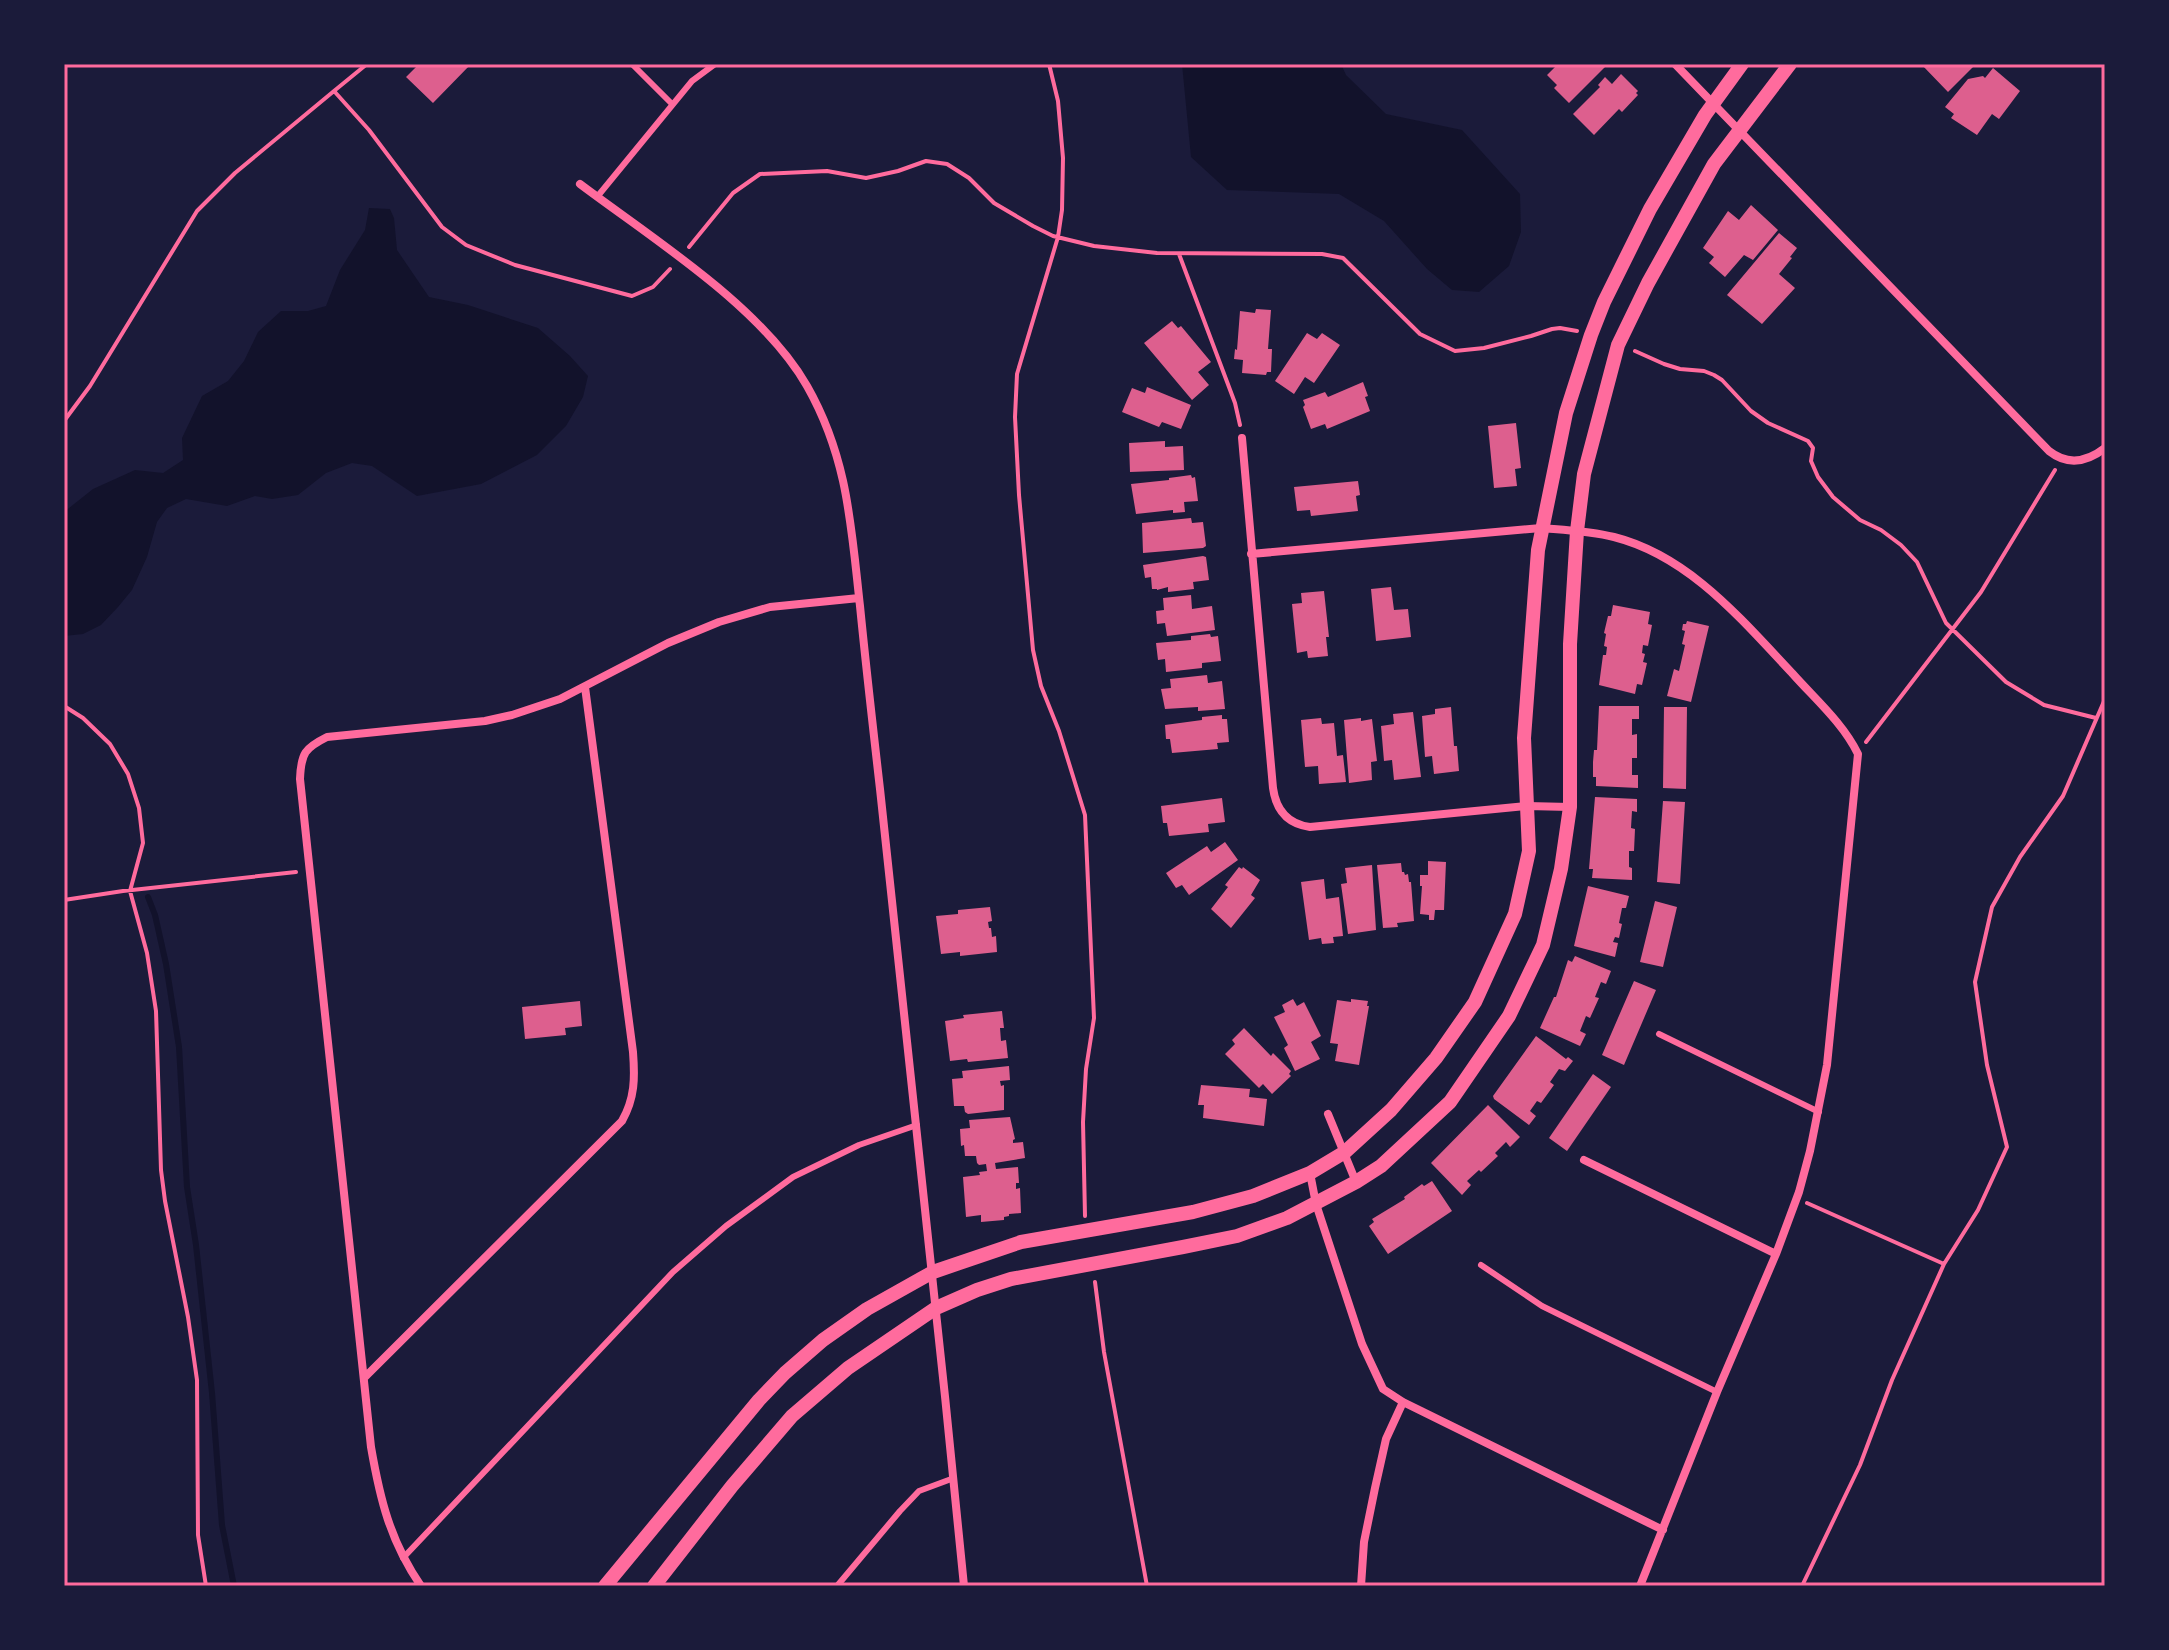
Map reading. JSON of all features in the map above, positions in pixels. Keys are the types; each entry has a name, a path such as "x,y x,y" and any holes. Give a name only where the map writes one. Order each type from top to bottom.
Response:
{"street":[{"path":"1675,64 2041,444 2065,460 2079,461 2105,448"},
{"path":"605,1586 732,1430 785,1373 823,1340 867,1309 933,1272 979,1254 1021,1242 1193,1212 1253,1196 1310,1173 1345,1152 1391,1110 1436,1058 1475,1002 1515,914 1529,851 1524,738 1541,528 1566,413 1600,313 1650,209 1713,102 1742,64"},
{"path":"654,1586 732,1486 792,1416 848,1368 936,1308 1011,1279 1237,1236 1287,1218 1381,1166 1450,1102 1509,1016 1543,945 1561,869 1570,807 1570,644 1577,531 1584,474 1618,345 1648,283 1714,164 1790,64"},
{"path":"580,184 680,258 767,332 806,384 842,471 859,598 917,1125 964,1586"},
{"path":"1242,438 1274,799 1284,816 1292,822 1310,827 1527,806 1570,807"},
{"path":"1251,554 1541,528 1614,537 1643,547 1709,589 1843,729 1858,754 1827,1065 1819,1112 1797,1199 1640,1586"},
{"path":"421,1586 403,1558 388,1522 371,1447 300,779 303,754 327,737 485,721 512,715 560,699 668,643 719,622 770,607 859,598"},
{"path":"365,1377 622,1121 630,1108 634,1092 633,1052 585,687"},
{"path":"1328,1114 1356,1182"},
{"path":"1584,1160 1776,1254"},
{"path":"1310,1173 1316,1204 1362,1344 1383,1389 1403,1402 1663,1530"},
{"path":"1361,1586 1364,1542 1386,1439 1403,1402"}],"lane":[{"path":"632,64 672,104"},
{"path":"597,197 692,81 715,64"},
{"path":"1659,1034 1819,1112"},
{"path":"403,1558 673,1272 726,1226 793,1177 859,1145 917,1125"},
{"path":"1481,1265 1542,1306 1717,1392"},
{"path":"837,1586 919,1491 954,1478"}],"path":[{"path":"64,421 90,386 197,211 235,173 367,64"},
{"path":"1049,64 1058,101 1063,158 1062,210 1058,237 1017,374 1015,417 1033,650 1041,686 1059,731 1085,815 1094,1018 1086,1069 1083,1122 1086,1223"},
{"path":"334,91 369,130 442,227 466,245 515,265 632,296 653,287 668,272"},
{"path":"691,246 733,193 760,174 827,171 866,178 926,161 947,164 969,178 994,203 1033,226 1058,237 1094,246 1179,254 1322,254 1343,258 1420,334 1455,351 1484,348 1560,328 1585,332"},
{"path":"1179,254 1235,403 1242,438"},
{"path":"1623,348 1664,364 1714,375 1768,423 1808,441 1813,448 1811,461 1818,477 1833,497 1860,520 1901,545 1917,562 1946,623 2006,682 2044,705 2096,718"},
{"path":"1858,754 1981,592 2065,460"},
{"path":"1802,1586 1860,1465 1892,1380 1944,1264 1978,1210 2007,1147 1987,1065 1975,982 1992,907 2020,857 2063,796 2105,699"},
{"path":"64,706 83,718 110,744 135,791 143,843 130,891 147,953 156,1011 161,1170 197,1380 198,1535 206,1586"},
{"path":"64,900 310,870"},
{"path":"1797,1199 1944,1264"},
{"path":"1094,1279 1104,1352 1147,1586"}],"shaded area":[{"path":"1182,64 1341,64 1346,75 1386,114 1462,130 1520,194 1521,232 1509,266 1479,292 1452,290 1427,269 1384,221 1339,194 1227,190 1191,157"},
{"path":"369,208 390,209 394,218 397,250 429,297 468,305 538,328 570,356 588,376 583,397 566,426 537,455 481,484 417,496 372,466 352,463 326,473 298,495 272,499 255,496 227,506 186,499 167,508 157,522 147,557 132,590 118,607 101,625 83,634 64,636 64,512 93,489 135,470 163,473 183,460 182,438 202,396 228,381 244,361 258,332 281,311 308,311 326,306 340,270 365,230"}],"building":[{"path":"419,64 471,64 433,103 406,77"},
{"path":"1558,64 1608,64 1569,103 1554,88 1557,85 1547,75"},
{"path":"1921,64 1976,64 1948,92"},
{"path":"1993,68 2020,91 1999,119 1992,114 1977,135 1951,118 1954,114 1945,107 1968,79 1985,78"},
{"path":"1621,74 1638,91 1638,95 1622,112 1619,109 1594,135 1573,114 1600,87 1598,85 1605,77 1612,84"},
{"path":"1751,205 1778,230 1753,260 1744,255 1725,277 1709,263 1714,257 1703,248 1728,211 1739,220"},
{"path":"1779,233 1797,248 1779,274 1795,288 1762,324 1727,295"},
{"path":"1256,309 1271,310 1268,349 1272,349 1271,372 1266,375 1242,373 1243,360 1234,359 1240,311 1255,313"},
{"path":"1172,321 1178,328 1181,326 1211,362 1198,372 1209,385 1192,400 1144,343"},
{"path":"1307,333 1317,339 1322,333 1340,345 1314,383 1305,377 1294,394 1275,381"},
{"path":"1363,382 1370,411 1327,429 1325,424 1311,429 1303,400 1325,392 1328,397"},
{"path":"1147,387 1191,405 1181,429 1162,422 1159,427 1122,412 1132,388 1145,393"},
{"path":"1516,423 1521,468 1515,469 1517,486 1494,488 1488,426"},
{"path":"1165,441 1165,447 1183,446 1184,470 1130,472 1129,443"},
{"path":"1191,475 1195,477 1198,501 1184,502 1185,512 1173,513 1173,510 1136,514 1131,484"},
{"path":"1358,481 1358,511 1311,516 1310,510 1297,511 1294,487"},
{"path":"1191,518 1192,523 1203,522 1206,546 1143,553 1142,523"},
{"path":"1206,557 1209,580 1193,582 1194,589 1168,592 1168,587 1152,589 1151,577 1145,578 1143,565"},
{"path":"1391,587 1394,610 1408,609 1411,637 1376,641 1371,589"},
{"path":"1324,591 1328,656 1308,658 1307,651 1297,653 1292,604 1302,603 1301,593"},
{"path":"1191,595 1192,609 1212,606 1215,630 1167,636 1165,623 1157,624 1156,611 1164,610 1163,598"},
{"path":"1613,605 1650,612 1648,624 1652,625 1648,646 1643,645 1642,653 1645,654 1643,662 1647,663 1642,685 1637,684 1635,694 1599,685 1607,647 1604,646 1604,633"},
{"path":"1687,621 1709,626 1691,702 1667,696 1674,669 1679,671 1685,645 1682,644 1685,631 1682,630"},
{"path":"1210,634 1211,637 1218,636 1221,661 1202,663 1202,668 1166,672 1165,659 1158,660 1156,643 1191,640 1191,636"},
{"path":"1207,675 1208,683 1222,681 1225,709 1165,709 1161,689 1171,688 1170,679"},
{"path":"1599,706 1639,706 1639,719 1632,719 1632,735 1637,734 1637,758 1632,758 1632,775 1638,775 1638,788 1596,786 1593,762 1594,750 1597,750"},
{"path":"1451,707 1459,771 1434,774 1432,756 1425,757 1422,716 1435,714 1435,709"},
{"path":"1664,707 1687,707 1686,789 1663,788"},
{"path":"1413,712 1421,777 1394,780 1392,760 1384,761 1381,726 1394,724 1393,714"},
{"path":"1222,715 1222,719 1227,719 1229,742 1217,743 1218,749 1172,753 1170,739 1166,739 1165,725"},
{"path":"1321,718 1322,724 1334,723 1337,756 1343,755 1346,782 1319,784 1318,766 1305,767 1301,720"},
{"path":"1361,718 1361,721 1372,719 1377,761 1371,762 1372,780 1349,783 1344,720"},
{"path":"1595,797 1637,799 1637,812 1632,811 1631,828 1635,829 1634,851 1629,851 1632,880 1592,878 1593,869 1589,869"},
{"path":"1222,798 1225,822 1208,824 1209,832 1169,836 1167,823 1163,823 1161,806"},
{"path":"1663,801 1685,802 1680,884 1657,882"},
{"path":"1225,842 1238,860 1189,895 1182,885 1176,888 1166,873 1207,846 1211,852"},
{"path":"1428,861 1446,862 1444,910 1435,910 1434,920 1429,920 1429,915 1420,914 1420,875 1428,875"},
{"path":"1401,863 1402,872 1408,874 1411,882 1414,921 1383,928 1377,865"},
{"path":"1372,865 1376,930 1348,934 1341,884 1347,883 1345,868"},
{"path":"1239,867 1260,880 1251,895 1255,898 1231,928 1211,909"},
{"path":"1324,879 1326,899 1339,897 1343,936 1333,937 1334,943 1322,944 1321,938 1309,940 1301,882"},
{"path":"1588,886 1629,896 1626,908 1622,908 1619,938 1615,937 1613,942 1618,943 1615,957 1574,946"},
{"path":"1655,901 1677,907 1663,967 1640,962"},
{"path":"990,907 992,921 988,922 992,937 996,936 997,952 960,956 960,952 941,954 936,916"},
{"path":"1575,956 1611,971 1606,984 1601,982 1595,997 1599,998 1590,1018 1586,1016 1580,1031 1586,1034 1580,1046 1540,1028 1556,997 1568,960 1572,962"},
{"path":"1634,981 1656,990 1624,1065 1602,1055"},
{"path":"1293,999 1297,1006 1304,1002 1321,1036 1311,1042 1320,1059 1295,1071 1284,1048 1288,1045 1274,1017 1285,1012 1282,1005"},
{"path":"1351,999 1368,1001 1369,1006 1359,1065 1335,1061 1338,1044 1330,1043 1337,1000 1351,1002"},
{"path":"580,1001 582,1026 565,1028 566,1035 525,1039 522,1007"},
{"path":"1002,1011 1004,1028 1000,1028 1001,1041 1006,1040 1008,1058 950,1061 945,1021 964,1018 963,1015"},
{"path":"1244,1028 1271,1056 1273,1053 1291,1071 1291,1076 1272,1094 1263,1084 1259,1088 1225,1054 1235,1044 1232,1040"},
{"path":"1536,1036 1573,1061 1565,1071 1559,1069 1550,1082 1554,1085 1541,1103 1537,1101 1530,1111 1536,1116 1529,1125 1493,1096"},
{"path":"1009,1066 1010,1080 1000,1081 1001,1086 1004,1085 1004,1110 968,1114 964,1106 954,1106 952,1079 963,1078 962,1071"},
{"path":"1593,1074 1611,1087 1567,1151 1549,1138"},
{"path":"1201,1085 1250,1089 1249,1097 1267,1099 1264,1126 1203,1118 1204,1105 1198,1105"},
{"path":"1488,1105 1520,1137 1510,1147 1506,1142 1495,1153 1498,1156 1467,1181 1471,1185 1462,1195 1431,1163"},
{"path":"1010,1117 1015,1139 1013,1143 1023,1142 1025,1158 995,1163 996,1169 1018,1167 1019,1183 1016,1183 1016,1189 1020,1188 1021,1213 1009,1214 1004,1220 981,1222 981,1215 966,1217 963,1177 987,1171 986,1164 977,1163 976,1156 965,1156 960,1129 970,1128 969,1120"},
{"path":"1432,1181 1452,1211 1388,1254 1369,1226 1374,1222 1372,1219 1405,1199 1422,1184 1424,1186"}],"waterway":[{"path":"148,897 166,964 179,1047 187,1187 212,1393 222,1525 234,1586"}]}
